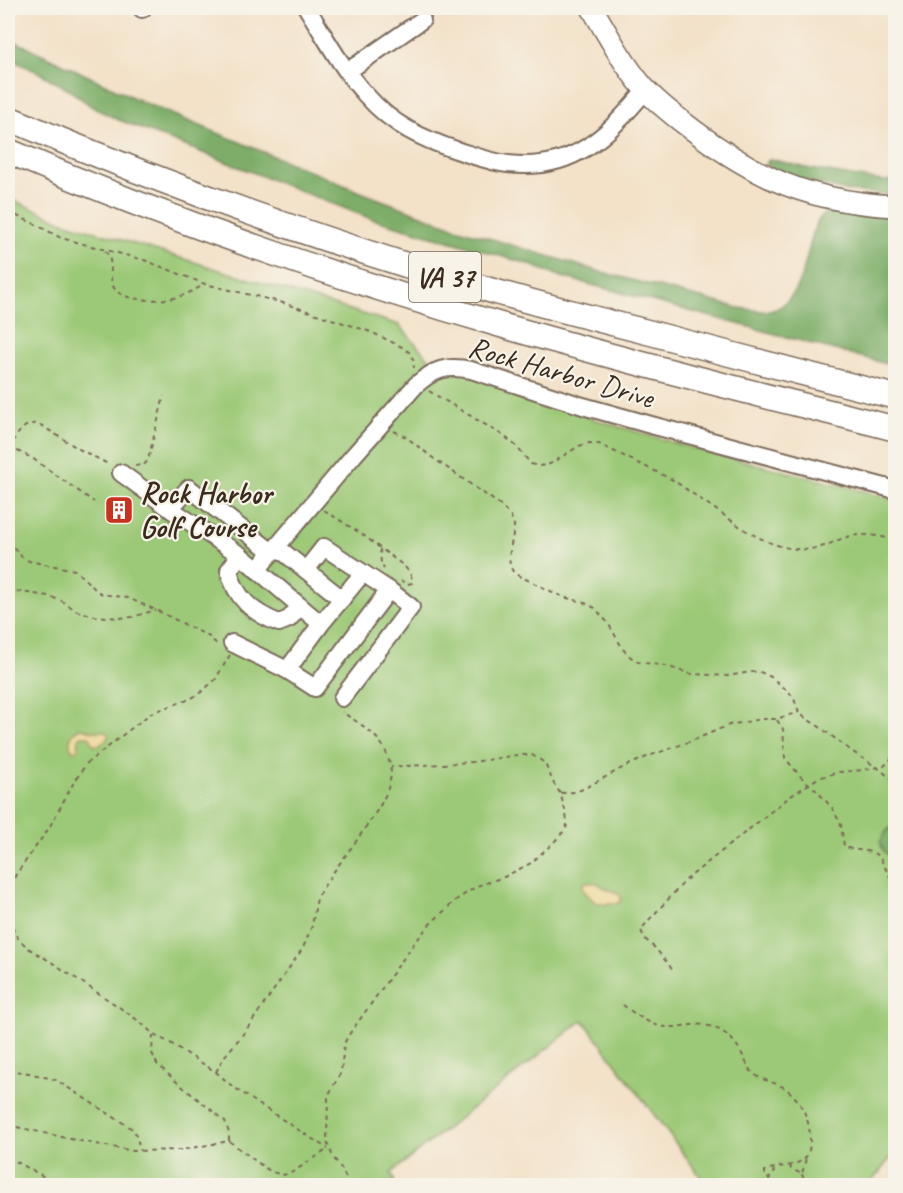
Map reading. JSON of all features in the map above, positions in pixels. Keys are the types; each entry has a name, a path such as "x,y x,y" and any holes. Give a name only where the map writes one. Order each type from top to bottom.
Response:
{"highway":[{"name":"VA 37","path":"8,118 156,178 424,271 529,301 896,397"},
{"name":"VA 37","path":"8,152 208,230 392,292 575,346 896,429"}],"main road":[{"path":"592,8 617,52 646,90 677,118 735,159 771,179 802,190 835,199 896,206"}],"street":[{"path":"307,8 348,72 365,95 384,113 421,137 491,161 524,166 541,165 572,156 590,146 621,120 646,90"},
{"path":"348,72 422,20"},
{"name":"Rock Harbor Drive","path":"257,570 416,385 425,377 443,368 455,367 471,370 639,422 896,490"},
{"path":"119,467 172,510 240,555 321,624"},
{"path":"172,510 189,488 274,550 306,570 342,599"},
{"path":"306,570 324,547 363,573 391,580 411,607 342,698"},
{"path":"240,555 229,570 232,583 241,599 253,610 279,623 288,619 300,606"},
{"path":"287,670 363,573"},
{"path":"226,647 287,670 315,688 391,580"}],"path":[{"path":"8,212 53,235 152,263 205,284 299,308 371,332 393,342 409,352 413,359 414,372 407,382 435,394 504,436 534,466 550,464 584,444 599,444 673,480 757,537 780,546 814,549 854,535 896,540"},
{"path":"103,249 110,259 113,287 126,297 168,299 186,294 205,284"},
{"path":"94,502 32,458 8,448 23,428 34,423 79,449 119,467 145,464 164,396"},
{"path":"378,427 406,437 499,504 508,513 514,525 509,556 511,570 563,597 595,608 608,623 623,649 638,662 666,666 691,674 727,676 752,671 764,673 783,685 794,699 800,712 896,783"},
{"path":"313,503 363,535 404,566 410,573 412,583 391,580 382,568 380,549"},
{"path":"8,541 22,557 29,561 75,570 102,594 128,598 156,610 208,636 226,647 231,653 215,680 200,693 151,713 86,764 49,828 15,876 12,888 14,932 22,943 140,1022 153,1035 167,1041 216,1072 232,1086 328,1149"},
{"path":"8,590 48,596 62,601 77,611 95,616 132,618 156,610"},
{"path":"560,793 583,789 649,756 729,725 776,719 800,712"},
{"path":"776,719 783,729 785,758 801,777 827,801 843,831 844,846 868,851 878,856 890,879 896,884"},
{"path":"672,969 644,938 641,930 687,879 788,798 809,784 829,774 884,766 896,750"},
{"path":"216,1072 224,1057 244,1033 303,948 312,926 318,896 382,803 389,786 391,767 474,762 517,755 532,755 542,761 560,793 568,819 566,830 531,863 504,877 477,886 456,900 430,924 344,1044 341,1072 328,1096 327,1142 328,1149 350,1185"},
{"path":"896,797 894,801 896,805"},
{"path":"623,1005 659,1026 701,1025 727,1034 742,1053 753,1073 784,1088 805,1112 809,1123 810,1150 802,1174 806,1185"},
{"path":"153,1035 152,1053 157,1064 225,1121 229,1142"},
{"path":"8,1070 48,1077 64,1085 134,1130 140,1151"},
{"path":"8,1125 126,1150 181,1150 229,1142 265,1168 283,1175 293,1173 328,1149"},
{"path":"8,1157 61,1185"},
{"path":"773,1168 790,1165 806,1158"},
{"path":"790,1165 791,1169 802,1174"}],"green space":[{"path":"8,38 147,104 363,193 459,229 601,272 739,308 772,310 788,301 802,274 814,230 819,219 826,213 863,212 895,216 895,366 562,277 525,263 369,218 119,120 94,108 40,73 8,58"},
{"path":"770,159 811,169 882,181 895,180 895,195 846,191 799,179 767,166"},
{"path":"8,198 64,222 399,325 429,359 597,420 688,447 895,499 896,1154 869,1185 707,1185 583,1020 391,1173 396,1185 8,1185"},
{"path":"895,823 895,862 883,850 880,842"}],"sand":[{"path":"80,728 104,731 108,733 108,737 102,743 94,745 89,736 81,736 78,749 75,751 72,750 70,741 74,732"},
{"path":"597,883 618,893 621,901 617,904 605,905 596,903 583,890 583,884"}],"place":[{"name":"Rock Harbor Golf Course","path":"119,510"}]}
